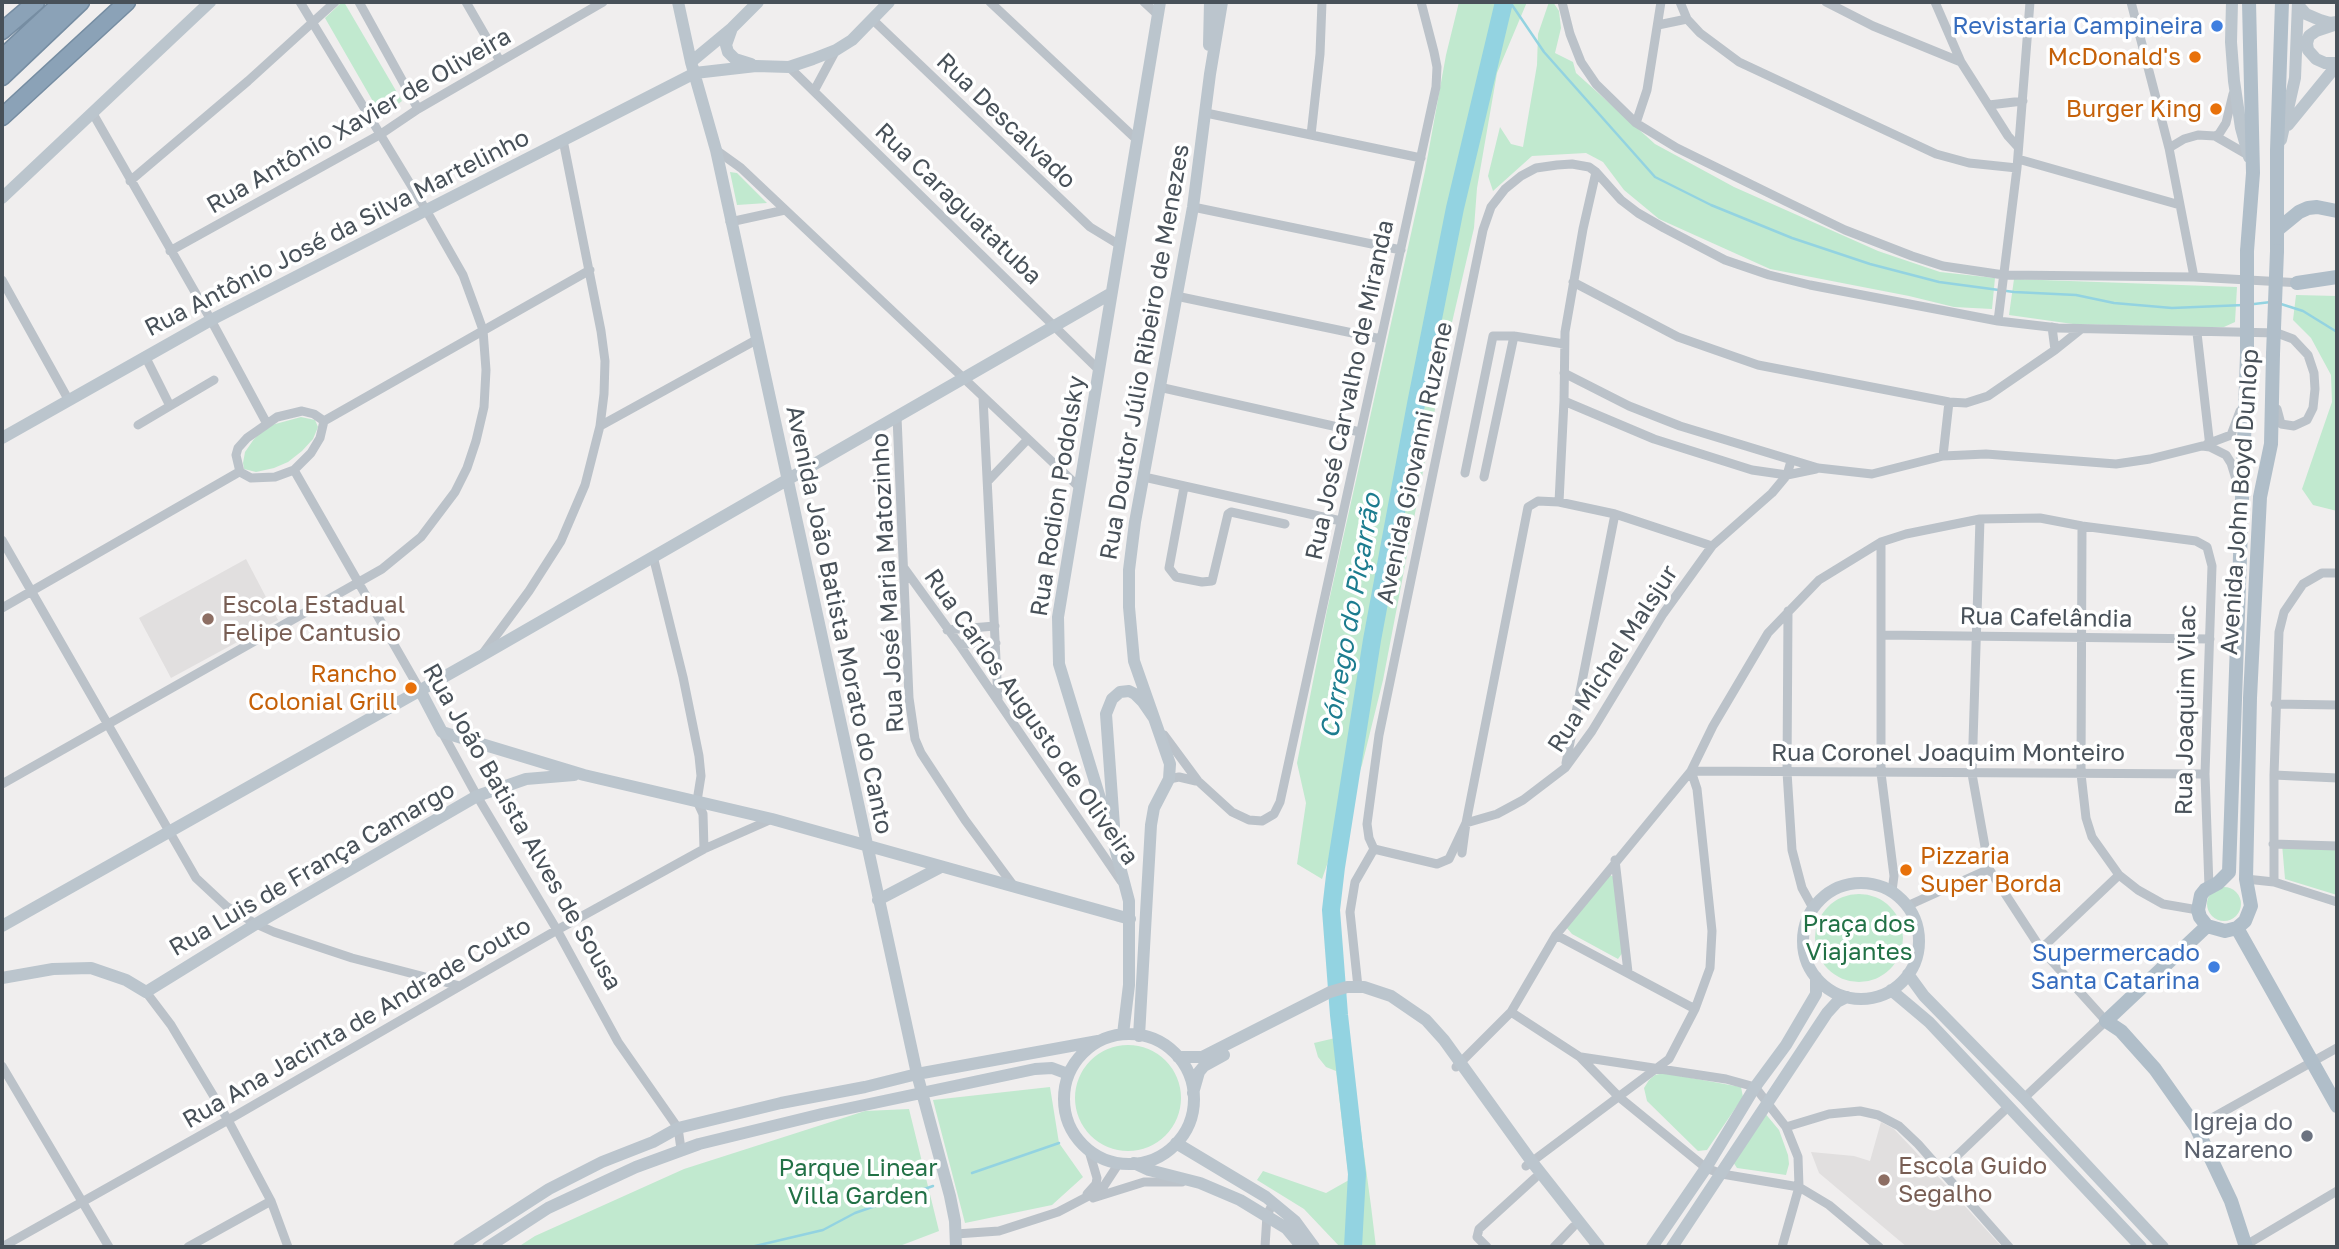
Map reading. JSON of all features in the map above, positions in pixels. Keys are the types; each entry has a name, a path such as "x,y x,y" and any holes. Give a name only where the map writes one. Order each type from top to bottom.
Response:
{"highway":[{"path":"2,18 18,2"},
{"path":"2,31 36,2"},
{"path":"2,58 62,2"},
{"path":"2,77 81,2"},
{"path":"2,117 127,2"}],"main road":[{"name":"Avenida John Boyd Dunlop","path":"2208,887 2218,883 2229,873 2247,355 2247,251 2253,173 2249,2"},
{"name":"Avenida John Boyd Dunlop","path":"2237,928 2245,921 2251,906 2246,879 2250,698 2260,497 2271,443 2282,2"},
{"path":"2277,230 2308,208 2337,211"},
{"path":"2297,283 2337,276"},
{"path":"2208,887 2201,895 2198,910 2200,918 2207,926 2225,931 2237,928 2337,1106"},
{"path":"2207,926 2106,1021 2121,1031 2155,1069 2196,1127 2231,1201 2246,1246"}],"street":[{"path":"2,198 210,2"},
{"path":"2,784 382,569 421,537 455,492 467,468 477,441 484,407 486,370 483,330 463,275 300,2"},
{"path":"130,181 248,81 335,2"},
{"path":"359,2 418,109"},
{"path":"466,2 500,61"},
{"name":"Rua Antônio Xavier de Oliveira","path":"170,251 381,134 418,109 603,2"},
{"name":"Avenida João Batista Morato do Canto","path":"678,2 716,150 878,900 917,1073 942,1159 956,1221 956,1241"},
{"path":"693,68 710,46 758,2"},
{"path":"693,68 718,70 756,66 789,67 836,50 852,40 889,2"},
{"path":"990,2 1136,139"},
{"path":"1144,2 1159,8"},
{"path":"1210,2 1210,74"},
{"name":"Rua Doutor Júlio Ribeiro de Menezes","path":"1222,2 1193,207 1159,387 1129,570 1129,607 1134,661 1154,718 1198,781 1232,812 1249,820 1262,821 1274,814 1284,786"},
{"path":"1314,2 1321,16"},
{"path":"1311,135 1320,54 1322,2"},
{"name":"Rua José Carvalho de Miranda","path":"1284,786 1436,87 1437,67 1421,2"},
{"path":"1562,2 1581,62 1596,83 1636,123 1687,153 1845,230 1943,266 2003,279 2194,278 2337,284"},
{"path":"1636,123 1647,90 1661,2"},
{"path":"1680,2 1687,19 1700,33 1739,62 1913,144 1953,160 2017,163 2180,205"},
{"path":"1826,2 1873,26 1961,62"},
{"path":"1935,2 1961,62 2008,136 2018,147"},
{"path":"1998,321 2017,163 2030,2"},
{"path":"2131,2 2169,148 2194,278"},
{"name":"Avenida John Boyd Dunlop","path":"2232,2 2231,42 2235,80 2253,173"},
{"path":"2277,150 2284,131 2295,78 2298,4"},
{"path":"2298,4 2311,17 2336,23"},
{"name":"Rua Rodion Podolsky","path":"1123,1034 1129,985 1130,919 1126,888 1059,664 1058,617 1159,8"},
{"name":"Rua Descalvado","path":"872,19 1090,227 1118,244"},
{"path":"1658,25 1687,19"},
{"path":"2336,23 2316,31 2309,36 2307,43 2308,50 2316,59 2337,64"},
{"path":"718,70 727,58 726,45 732,28"},
{"path":"710,46 756,66"},
{"path":"814,91 836,50"},
{"path":"2284,131 2337,64"},
{"name":"Rua Caraguatatuba","path":"789,67 1099,370"},
{"name":"Rua Antônio José da Silva Martelinho","path":"2,438 211,320 563,140 693,68"},
{"path":"2215,136 2226,123 2235,80"},
{"path":"1989,105 2023,100"},
{"path":"92,112 266,422"},
{"path":"1206,113 1421,158"},
{"path":"2169,148 2197,135 2215,136 2248,155"},
{"path":"481,656 529,591 561,541 585,485 600,426 605,361 599,317 563,140"},
{"path":"716,150 741,168 1080,488"},
{"name":"Avenida Giovanni Ruzene","path":"1374,849 1367,824 1379,735 1483,230 1491,207 1505,189 1536,168 1583,165 1597,172"},
{"path":"1559,502 1564,401 1563,344 1573,282 1597,172"},
{"path":"1597,172 1621,200 1638,214 1725,260 1769,275 1998,321 2080,330 2277,333 2299,343 2308,355 2314,373 2313,408 2307,420 2294,426 2278,421 2272,376"},
{"path":"1193,207 1401,250"},
{"path":"730,222 785,211"},
{"path":"324,421 314,414 302,411 288,413 266,422 238,448 236,459 239,472 244,476 262,478 294,470 311,453 320,438 324,421 590,270"},
{"path":"2,280 68,399"},
{"path":"1573,282 1678,337 1758,365 1949,402 1966,403 1988,396 2080,330"},
{"path":"2,926 420,691 1111,294"},
{"path":"1176,296 1381,339"},
{"path":"2052,327 2055,350"},
{"path":"2197,333 2207,445"},
{"path":"1465,473 1493,336 1514,336 1563,344"},
{"path":"1484,477 1514,336"},
{"path":"600,426 756,340"},
{"path":"145,356 170,406"},
{"path":"1564,373 1642,411 1737,445 1818,468 1872,474 1943,456 1986,454 2116,464 2150,459 2207,445 2231,435 2238,419 2246,384"},
{"path":"138,425 214,380"},
{"path":"1159,387 1360,432"},
{"path":"983,397 999,702"},
{"path":"1564,401 1680,449 1752,470 1787,475 1818,468"},
{"path":"1943,456 1949,402"},
{"name":"Rua José Maria Matozinho","path":"897,417 909,698 915,739 957,809 1013,885"},
{"path":"989,480 1028,439"},
{"path":"2207,445 2222,452 2231,463 2242,498"},
{"name":"Rua Michel Malsjur","path":"1465,823 1497,814 1515,805 1565,768 1592,731 1663,614 1712,546 1772,493 1787,475 1791,461"},
{"name":"Rua João Batista Alves de Sousa","path":"294,470 618,1041 678,1128"},
{"path":"2,608 239,472"},
{"path":"1144,477 1341,521"},
{"path":"1184,487 1169,568 1176,577 1212,581 1228,514 1231,512 1285,524"},
{"path":"1462,853 1465,823 1528,507 1538,501 1559,502 1615,514 1712,546"},
{"path":"1565,768 1615,514"},
{"path":"1459,1065 1511,1012 1556,934 1691,771 1713,726 1768,633 1819,580 1881,542 1906,534 1980,519 2040,518 2082,526 2081,774 2086,818 2092,837 2119,875 2162,904 2198,910"},
{"path":"1980,519 1972,774 1989,869 2041,949 2106,1021 2024,1098"},
{"name":"Rua Joaquim Vilac","path":"2082,526 2196,541 2207,547 2212,566 2205,774 2208,887"},
{"path":"2,540 196,878 226,906 256,924 352,958 460,986"},
{"path":"1881,542 1881,773 1892,848 1892,891"},
{"path":"653,556 683,677 699,756 701,776 697,801 703,814 704,849"},
{"name":"Rua Carlos Augusto de Oliveira","path":"904,567 1126,888"},
{"path":"2274,882 2275,704 2279,632 2284,612 2292,596 2303,584 2322,573 2337,573"},
{"path":"1788,611 1787,772 1792,850 1802,888 1813,908"},
{"path":"947,630 995,626"},
{"name":"Rua Cafelândia","path":"1882,635 2210,639"},
{"path":"959,644 996,643"},
{"path":"1114,844 1106,714 1112,699 1119,692 1129,691 1143,702 1154,718 1168,754 1169,779 1154,808 1151,825 1139,1036"},
{"path":"2275,704 2337,705"},
{"path":"442,732 584,775 772,819 1130,919"},
{"path":"1529,1164 1669,1059 1695,1009 1710,968 1712,931 1697,789 1691,771"},
{"name":"Rua Coronel Joaquim Monteiro","path":"1691,771 2205,774"},
{"name":"Rua Luis de França Camargo","path":"146,992 256,924 477,796 526,779 584,775"},
{"path":"2274,775 2337,778"},
{"path":"1169,779 1188,778 1198,781"},
{"name":"Rua Ana Jacinta de Andrade Couto","path":"2,1247 557,930 704,849 772,819"},
{"path":"1351,989 1350,912 1356,882 1374,849 1437,864 1449,859 1465,823"},
{"path":"2273,844 2337,846"},
{"path":"1615,860 1628,972"},
{"path":"878,900 941,867"},
{"path":"1907,906 1989,869"},
{"path":"2041,949 2119,875"},
{"path":"2246,879 2274,882 2337,902"},
{"path":"1868,883 1892,891 1907,906 1918,932 1916,960 1908,974 1891,990 1869,998 1847,997 1824,986 1809,966 1803,943 1807,919 1813,908 1831,890 1843,885 1868,883"},
{"path":"1556,934 1695,1009"},
{"path":"2,978 73,967 91,968 126,980 146,992 171,1025 228,1120 271,1201 288,1247"},
{"path":"1908,974 1933,1006 2024,1098 2162,1247"},
{"path":"1653,1247 1706,1168 1755,1087 1786,1045 1816,994 1816,977"},
{"path":"1178,1056 1202,1057 1330,995 1351,989 1384,993 1426,1020 1529,1164 1599,1247"},
{"path":"1891,990 1929,1021 2141,1247"},
{"path":"1089,1151 1119,1163 1155,1158 1177,1143 1186,1128 1199,1072 1204,1066 1330,995"},
{"path":"1672,1247 1827,1013 1837,1002 1847,997"},
{"path":"1511,1012 1580,1057 1619,1097 1706,1168 1722,1174 1799,1187 1829,1205 1879,1247"},
{"path":"459,1247 549,1189 678,1128 917,1073 1098,1041 1123,1034 1151,1037 1166,1045 1178,1056 1188,1073 1193,1093"},
{"path":"1082,1201 1096,1184 1097,1178 1089,1151 1075,1135 1066,1116 1064,1095 1068,1074 1080,1055 1098,1041"},
{"path":"2196,1127 2337,1048"},
{"path":"1580,1057 1726,1079 1755,1087 1786,1127 1798,1157 1799,1187 1782,1247"},
{"path":"2,1066 109,1247"},
{"path":"488,1247 548,1208 681,1149 808,1117 1042,1067 1068,1074"},
{"path":"1941,1171 2009,1106"},
{"path":"1786,1127 1843,1111 1878,1115 1899,1126 2008,1247"},
{"path":"678,1128 681,1149"},
{"path":"1177,1143 1238,1179 1270,1209 1302,1247"},
{"path":"1082,1201 1102,1189 1119,1163"},
{"path":"1133,1163 1149,1170 1200,1183 1270,1209 1301,1228 1314,1247"},
{"path":"1529,1164 1535,1178 1589,1247"},
{"path":"1487,1247 1477,1237 1479,1229 1535,1178"},
{"path":"956,1241 1036,1221 1082,1201 1144,1182 1200,1183"},
{"path":"2246,1246 2337,1191"},
{"path":"188,1247 271,1201"},
{"path":"1265,1247 1270,1209"},
{"path":"1554,1247 1573,1227"}],"shaded area":[{"name":"Escola Estadual Felipe Cantusio","path":"246,559 278,620 171,678 139,618"},
{"name":"Escola Guido Segalho","path":"1881,1122 1894,1129 2002,1247 1907,1247 1819,1173 1811,1152 1854,1156 1870,1161"}],"green space":[{"path":"342,2 402,101 382,117 325,18"},
{"path":"1459,2 1527,2 1497,73 1477,188 1474,228 1450,331 1383,680 1362,765 1322,879 1297,864 1306,803 1297,763 1327,610 1425,171 1446,55"},
{"path":"1549,2 1553,2 1559,11 1561,28 1555,53 1573,62 1576,73 1655,144 1734,187 1878,251 1940,272 1995,278 1992,309 1954,307 1770,269 1659,219 1624,190 1603,162 1586,153 1532,156 1493,191 1488,176 1500,127 1511,144 1523,147 1537,65 1538,34"},
{"path":"730,172 737,173 767,203 737,205"},
{"path":"2014,279 2237,287 2235,322 2224,327 2073,324 2009,315"},
{"path":"2296,295 2337,296 2337,511 2313,505 2302,489 2332,402 2331,375 2311,338 2293,320"},
{"path":"301,417 315,420 318,427 313,439 302,451 288,462 274,468 256,472 244,469 245,452 268,426"},
{"path":"2282,844 2337,847 2337,895 2285,879"},
{"path":"1610,875 1614,877 1623,952 1618,959 1572,934 1566,927"},
{"path":"2224,887 2236,892 2241,904 2236,916 2224,921 2212,916 2207,904 2212,892"},
{"name":"Praça dos Viajantes","path":"1859,894 1884,901 1896,913 1903,938 1896,963 1884,975 1859,982 1834,975 1822,963 1815,938 1822,913 1834,901"},
{"path":"1348,1035 1376,1247 1340,1247 1304,1209 1257,1180 1263,1171 1326,1193 1349,1180 1336,1071 1326,1067 1318,1057 1314,1043"},
{"path":"1128,1045 1148,1049 1166,1060 1177,1078 1181,1098 1177,1118 1166,1136 1148,1147 1128,1151 1108,1147 1090,1136 1079,1118 1075,1098 1079,1078 1090,1060 1108,1049"},
{"path":"1664,1073 1741,1087 1743,1097 1707,1150 1698,1151 1647,1101 1644,1088 1655,1075"},
{"name":"Parque Linear Villa Garden","path":"1050,1087 1059,1143 1083,1177 1052,1205 965,1223 933,1100"},
{"name":"Parque Linear Villa Garden","path":"909,1109 939,1231 897,1247 518,1247 535,1236 684,1169 865,1111"},
{"path":"1764,1112 1779,1130 1788,1155 1786,1175 1737,1168 1733,1162"}],"waterway":[{"name":"Córrego do Piçarrão","path":"1353,1247 1357,1174 1339,1015 1331,910 1336,867 1372,640 1416,404 1455,208 1504,2"},
{"path":"1510,2 1544,52 1655,177 1711,205 1792,238 1870,264 1939,282 2014,292 2076,295 2114,303 2172,308 2244,305"},
{"path":"2254,304 2271,302"},
{"path":"2281,304 2303,311 2337,332"},
{"path":"972,1173 1059,1143"},
{"path":"751,1247 823,1230 855,1213 933,1186"}],"place":[{"name":"Revistaria Campineira","path":"2217,26"},
{"name":"McDonald's","path":"2195,57"},
{"name":"Burger King","path":"2216,109"},
{"name":"Escola Estadual Felipe Cantusio","path":"208,619"},
{"name":"Rancho Colonial Grill","path":"411,688"},
{"name":"Pizzaria Super Borda","path":"1906,870"},
{"name":"Supermercado Santa Catarina","path":"2214,967"},
{"name":"Igreja do Nazareno","path":"2307,1136"},
{"name":"Escola Guido Segalho","path":"1884,1180"}]}
